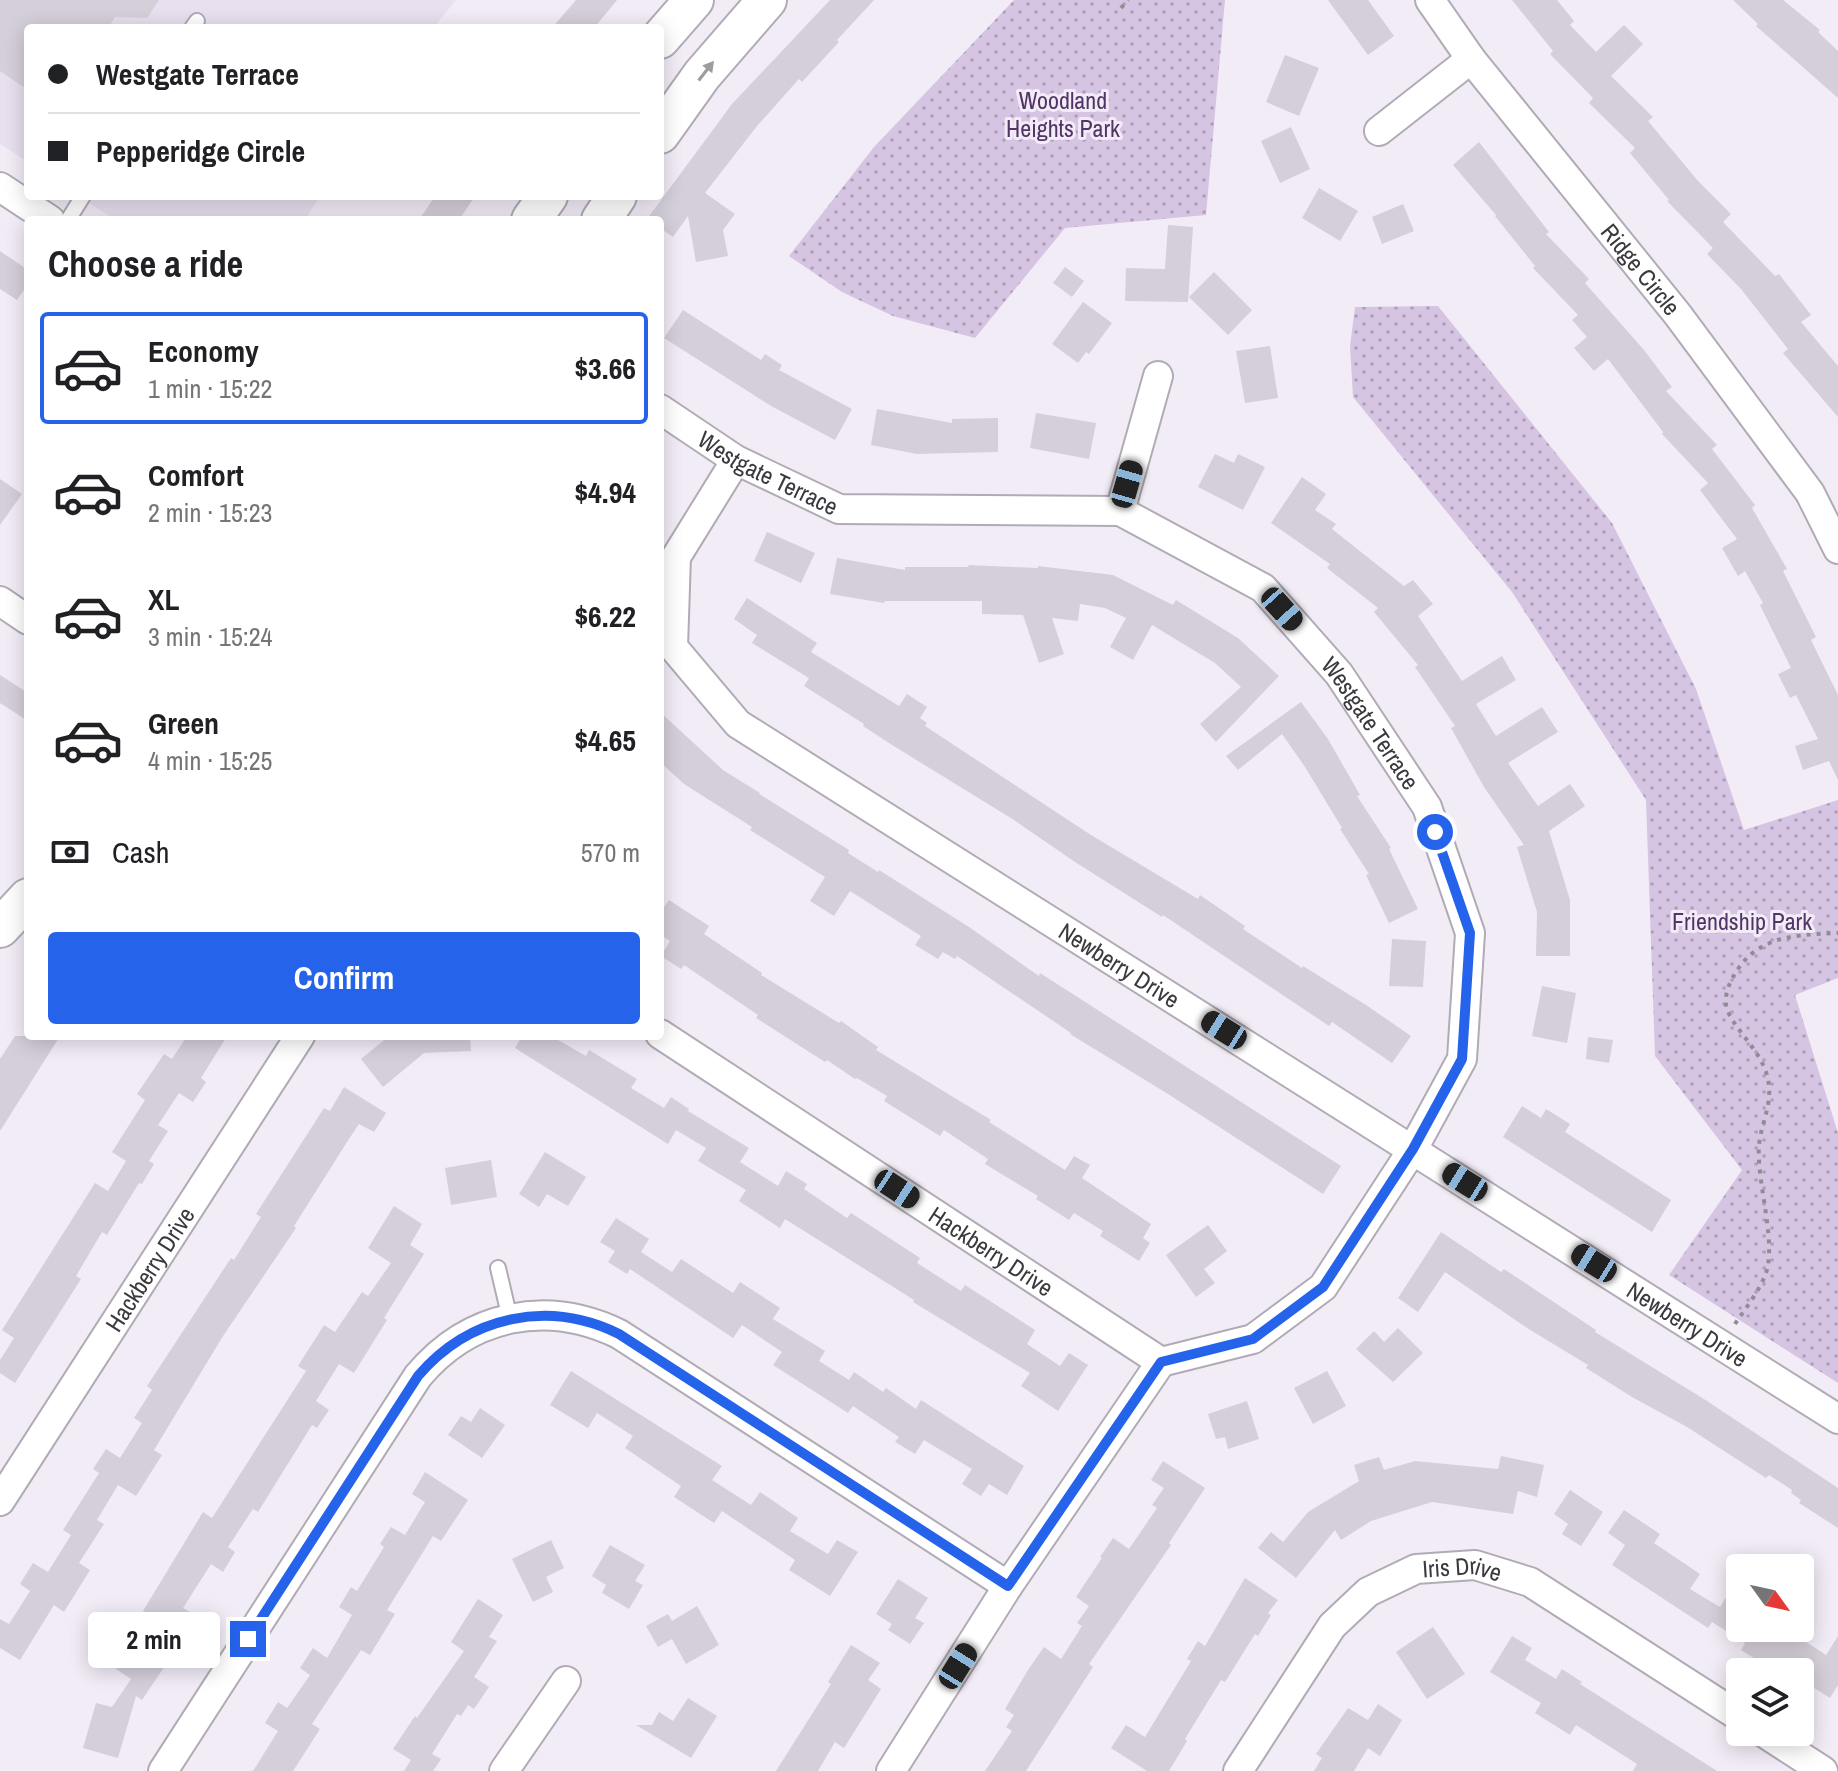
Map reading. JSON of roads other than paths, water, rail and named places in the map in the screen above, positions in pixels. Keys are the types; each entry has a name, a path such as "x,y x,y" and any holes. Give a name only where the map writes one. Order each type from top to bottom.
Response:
{"street":[{"path":"664,34 694,0"},
{"path":"664,129 709,67 767,0"},
{"name":"Ridge Circle","path":"1430,0 1471,59 1678,315 1810,493 1838,549"},
{"path":"1379,131 1471,59"},
{"path":"0,187 44,216"},
{"path":"1120,511 1158,376"},
{"name":"Westgate Terrace","path":"664,412 736,460 839,509 1120,511 1263,588 1339,674 1427,807 1470,933 1462,1059 1413,1149 1323,1287 1253,1339 1161,1362"},
{"name":"Newberry Drive","path":"736,460 676,557 673,647 738,724 1838,1419"},
{"path":"0,601 24,617"},
{"path":"0,928 24,902"},
{"name":"Hackberry Drive","path":"664,1037 1161,1362"},
{"name":"Hackberry Drive","path":"0,1501 297,1040"},
{"path":"163,1771 418,1376 430,1362 469,1333 510,1319 534,1315 566,1316 619,1334 1008,1586"},
{"path":"891,1771 1008,1586 1161,1362"},
{"name":"Iris Drive","path":"1238,1771 1332,1626 1368,1592 1416,1569 1475,1565 1530,1582 1726,1708"},
{"path":"504,1771 566,1681"},
{"path":"1785,1746 1823,1771"}],"lane":[{"path":"498,1268 510,1319"}],"park label":[{"name":"Woodland Heights Park","path":"1063,114"},
{"name":"Friendship Park","path":"1742,921"}]}
